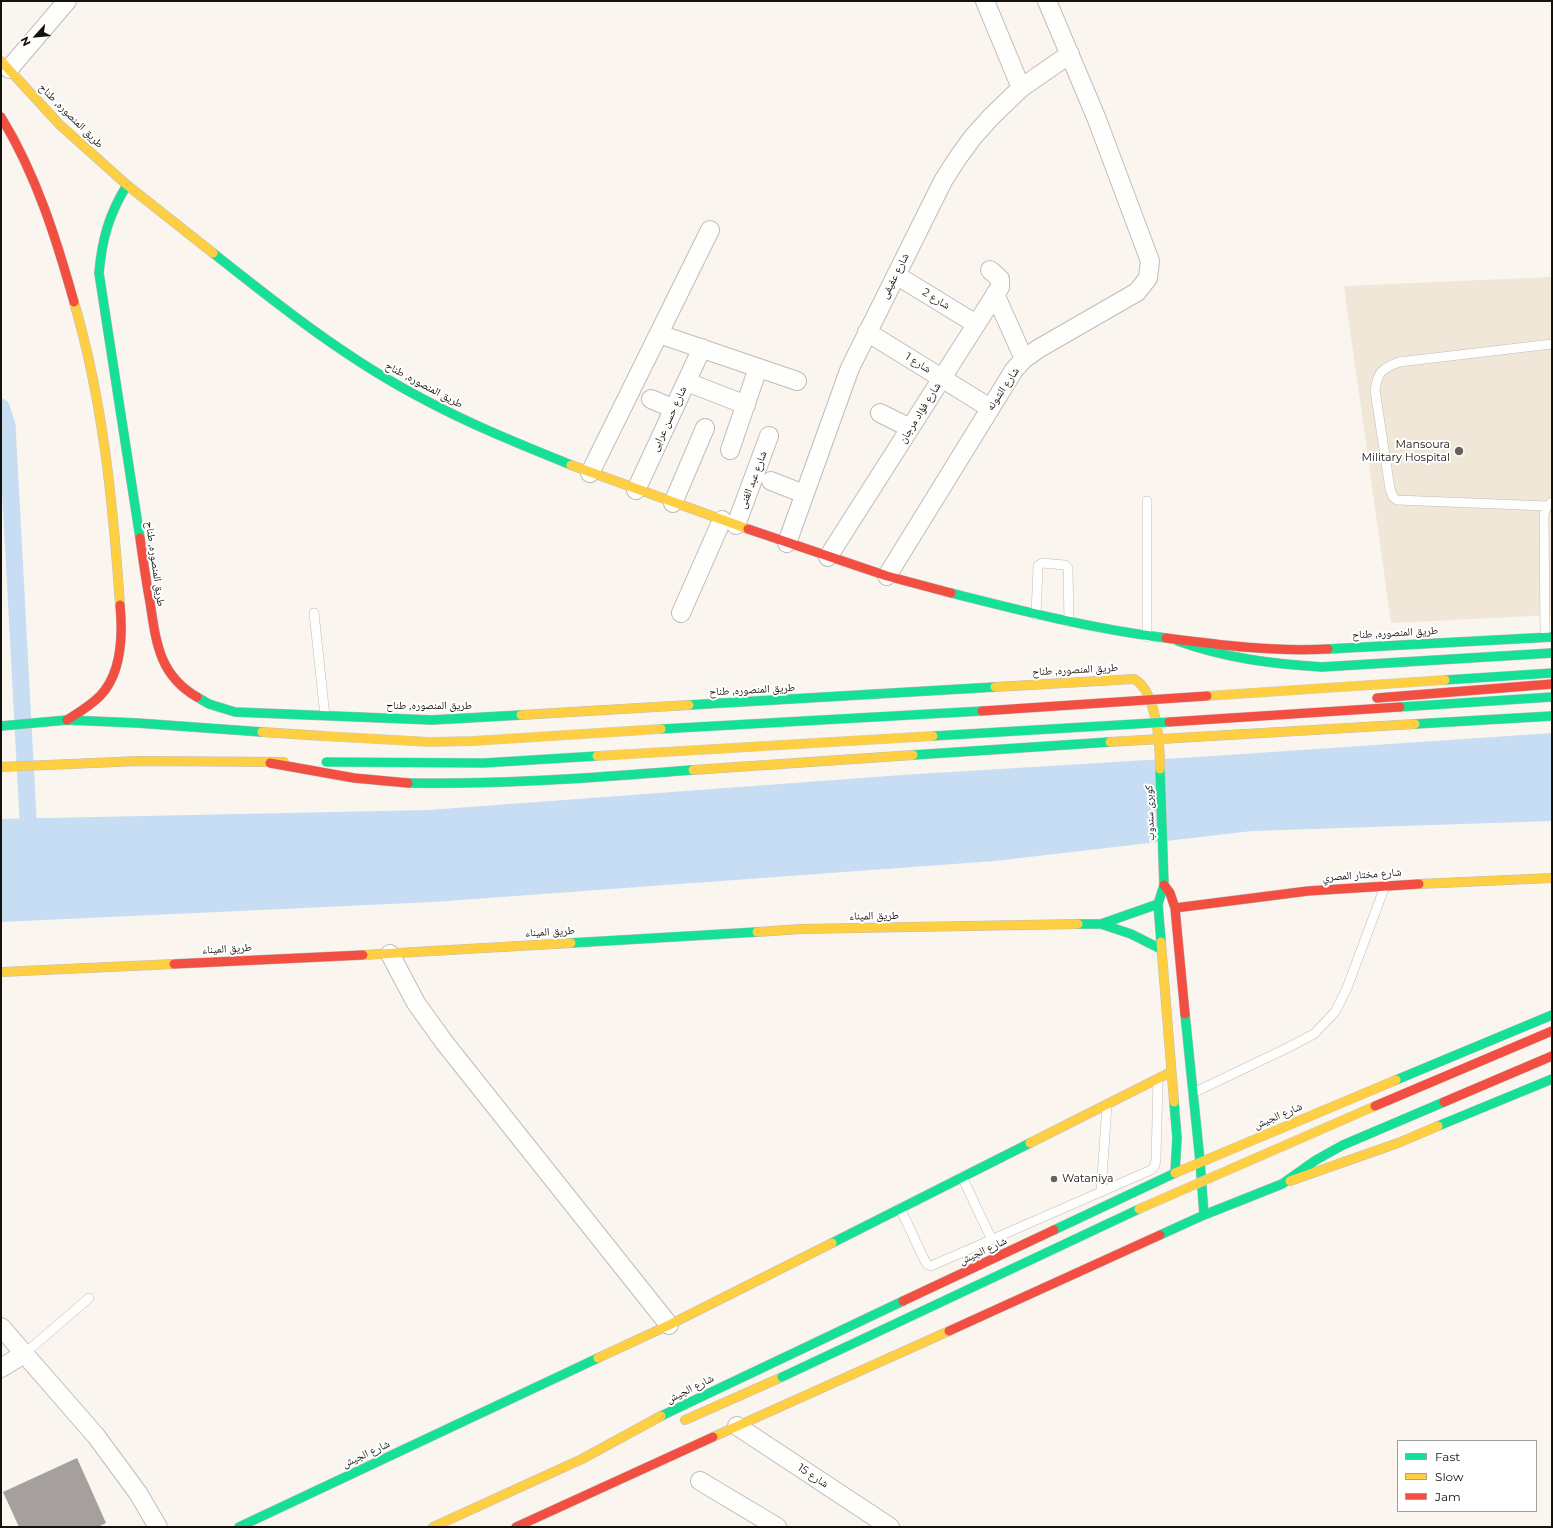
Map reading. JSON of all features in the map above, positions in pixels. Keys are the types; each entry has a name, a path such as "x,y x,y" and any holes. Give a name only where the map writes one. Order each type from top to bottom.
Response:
{"main road":[{"name":"طريق المنصوره, طناح","path":"5,65 60,125 127,185 283,309 330,342 377,373 426,401 477,426 590,473 787,543 887,576 1036,615 1147,637 1244,648 1297,651 1548,637"},
{"path":"1,117 9,129 30,170 47,214 83,333 109,402 109,487 121,621 119,656 113,675 102,694 94,703 63,721"},
{"name":"طريق المنصوره, طناح","path":"127,185 114,205 106,226 100,249 99,273 109,402 156,644 167,669 185,690 209,704 235,712 418,720 476,718 1134,679 1141,683 1145,688 1151,704 1158,740"},
{"path":"1178,641 1200,650 1223,656 1298,666 1429,661 1552,653"},
{"path":"1,726 63,721 137,723 430,742 473,741 638,730 892,717 1552,673"},
{"path":"1364,699 1552,684"},
{"path":"3,767 139,761 484,763 1089,727 1552,697"},
{"path":"1158,740 1161,733 1170,721 1184,712 1255,707"},
{"path":"270,762 331,775 366,780 455,784 534,781 1552,716"},
{"name":"كوبرى سندوب","path":"1158,740 1160,757 1164,885"},
{"name":"شارع مختار المصري","path":"1175,908 1308,891 1552,878"},
{"path":"1175,1173 1177,1138 1158,904 1164,885 1170,893 1175,908 1204,1215"},
{"name":"طريق الميناء","path":"1,972 390,954 802,930 1101,924 1158,904"},
{"name":"طريق الميناء","path":"1101,924 1131,934 1161,949"},
{"name":"شارع الجيش","path":"433,1527 582,1459 649,1422 716,1389 1200,1161 1552,1015"},
{"path":"679,1423 782,1377 1150,1204 1324,1126 1552,1031"},
{"path":"1282,1184 1316,1160 1343,1145 1552,1056"},
{"name":"شارع الجيش","path":"239,1527 669,1326 1171,1072"},
{"path":"516,1527 1204,1215 1282,1184 1398,1143 1552,1079"},
{"path":"1174,1105 1192,1098"},
{"path":"609,1445 641,1438"}],"street":[{"path":"5,65 67,1"},
{"path":"984,1 1021,88"},
{"name":"شارع الشونه","path":"887,576 1014,370 1024,359 1038,349 1138,292 1148,278 1150,261 1070,54 1047,1"},
{"name":"شارع عفيفى","path":"787,543 842,387 867,332 943,181 973,137 991,117 1021,88 1070,54"},
{"path":"590,473 710,230"},
{"name":"شارع فؤاد مرجان","path":"828,557 995,294 1000,283 998,276 990,270"},
{"name":"شارع 2","path":"896,275 976,324"},
{"path":"995,294 1024,359"},
{"name":"شارع 1","path":"867,332 990,408"},
{"path":"659,334 797,381"},
{"name":"شارع حسن عرابى","path":"636,490 702,348"},
{"path":"730,450 758,368"},
{"path":"687,382 746,405"},
{"path":"651,399 674,409"},
{"path":"880,413 910,428"},
{"path":"673,503 705,428"},
{"name":"شارع عبد الغنى","path":"680,613 729,522 769,436"},
{"path":"770,481 804,494"},
{"path":"390,954 416,1003 444,1042 669,1326"},
{"path":"1,1327 96,1436 138,1493 158,1527"},
{"path":"1,1368 24,1354"},
{"name":"شارع 15","path":"737,1426 890,1527"},
{"path":"700,1480 777,1527"}],"lane":[{"path":"1548,637 1544,514 1549,504 1397,500 1393,497 1390,489 1375,390 1378,377 1386,367 1399,362 1552,344"},
{"path":"1147,501 1147,637"},
{"path":"1036,615 1038,566 1042,563 1065,565 1068,568 1069,622"},
{"path":"314,613 325,716"},
{"path":"1192,1098 1314,1034 1335,1012 1347,988 1385,886"},
{"path":"900,1208 924,1260 927,1264 932,1266 1151,1170 1155,1165 1156,1160 1158,1079"},
{"path":"1101,1192 1107,1104"},
{"path":"962,1177 992,1240"},
{"path":"24,1354 89,1298"}],"shaded area":[{"name":"Mansoura Military Hospital","path":"1552,277 1552,615 1391,623 1344,286"}],"water":[{"path":"1552,733 1552,821 1252,831 995,861 433,902 1,922 1,819 429,810 902,775"}],"building":[{"path":"77,1458 106,1523 98,1527 19,1527 3,1492"}],"waterway":[{"path":"1,407 7,425 28,818"}],"traffic: fast":[{"path":"127,185 115,206 107,227 99,273 140,538"},
{"path":"213,253 290,313 370,369 462,419 571,465"},
{"path":"951,593 1085,625 1166,638"},
{"path":"1328,649 1552,637"},
{"path":"1178,641 1231,656 1285,664 1322,667 1552,653"},
{"path":"1445,680 1552,673"},
{"path":"689,705 995,687"},
{"path":"197,697 209,704 235,712 432,720 521,715"},
{"path":"1400,707 1552,697"},
{"path":"661,729 982,711"},
{"path":"1415,724 1552,716"},
{"path":"1,726 67,720 137,723 262,732"},
{"path":"933,736 1169,722"},
{"path":"913,755 1110,742"},
{"path":"326,762 484,763 597,756"},
{"path":"1160,769 1164,885"},
{"path":"408,783 515,782 693,770"},
{"path":"1161,942 1158,904 1164,885"},
{"path":"1078,924 1101,924 1158,904"},
{"path":"1101,924 1131,934 1161,949"},
{"path":"571,943 757,932"},
{"path":"1185,1014 1204,1215"},
{"path":"1396,1080 1552,1015"},
{"path":"1438,1126 1552,1079"},
{"path":"1054,1230 1175,1173 1177,1138 1174,1102"},
{"path":"1160,1235 1204,1215 1282,1184 1316,1160 1343,1145 1444,1102"},
{"path":"832,1243 1030,1143"},
{"path":"782,1377 1139,1209"},
{"path":"661,1416 903,1301"},
{"path":"239,1527 598,1358"}],"traffic: slow":[{"path":"1,61 60,125 127,185 213,253"},
{"path":"74,302 92,377 105,452 114,529 120,605"},
{"path":"571,465 748,529"},
{"path":"995,687 1134,679 1142,685 1152,706 1158,733 1160,769"},
{"path":"1207,696 1445,680"},
{"path":"521,715 689,705"},
{"path":"1110,742 1415,724"},
{"path":"323,736 430,742 473,741 661,729"},
{"path":"262,732 323,736"},
{"path":"597,756 933,736"},
{"path":"693,770 913,755"},
{"path":"1,767 139,761 284,762"},
{"path":"1419,884 1552,878"},
{"path":"757,932 801,929 1078,924"},
{"path":"1161,942 1174,1102"},
{"path":"363,955 571,943"},
{"path":"1,972 174,964"},
{"path":"1030,1143 1171,1072"},
{"path":"1175,1173 1396,1080"},
{"path":"1139,1209 1375,1106"},
{"path":"1290,1181 1398,1143 1438,1126"},
{"path":"598,1358 669,1325 832,1243"},
{"path":"713,1437 949,1331"},
{"path":"685,1420 782,1377"},
{"path":"433,1527 582,1459 661,1416"}],"traffic: jam":[{"path":"1,117 25,161 35,184 60,254 74,302"},
{"path":"748,529 887,576 951,593"},
{"path":"140,538 157,644 167,668 174,678 184,688 197,697"},
{"path":"67,720 100,696 113,676 117,665 121,641 120,605"},
{"path":"1166,638 1267,649 1328,649"},
{"path":"1377,698 1552,684"},
{"path":"982,711 1207,696"},
{"path":"1169,722 1400,707"},
{"path":"270,763 354,778 408,783"},
{"path":"1175,908 1308,891 1419,884"},
{"path":"1164,885 1170,893 1175,908 1185,1014"},
{"path":"174,964 363,955"},
{"path":"1375,1106 1552,1031"},
{"path":"1444,1102 1552,1056"},
{"path":"903,1301 1054,1230"},
{"path":"949,1331 1160,1235"},
{"path":"516,1527 713,1437"}],"place":[{"name":"Mansoura Military Hospital","path":"1459,451"},
{"name":"Wataniya","path":"1054,1179"}]}
